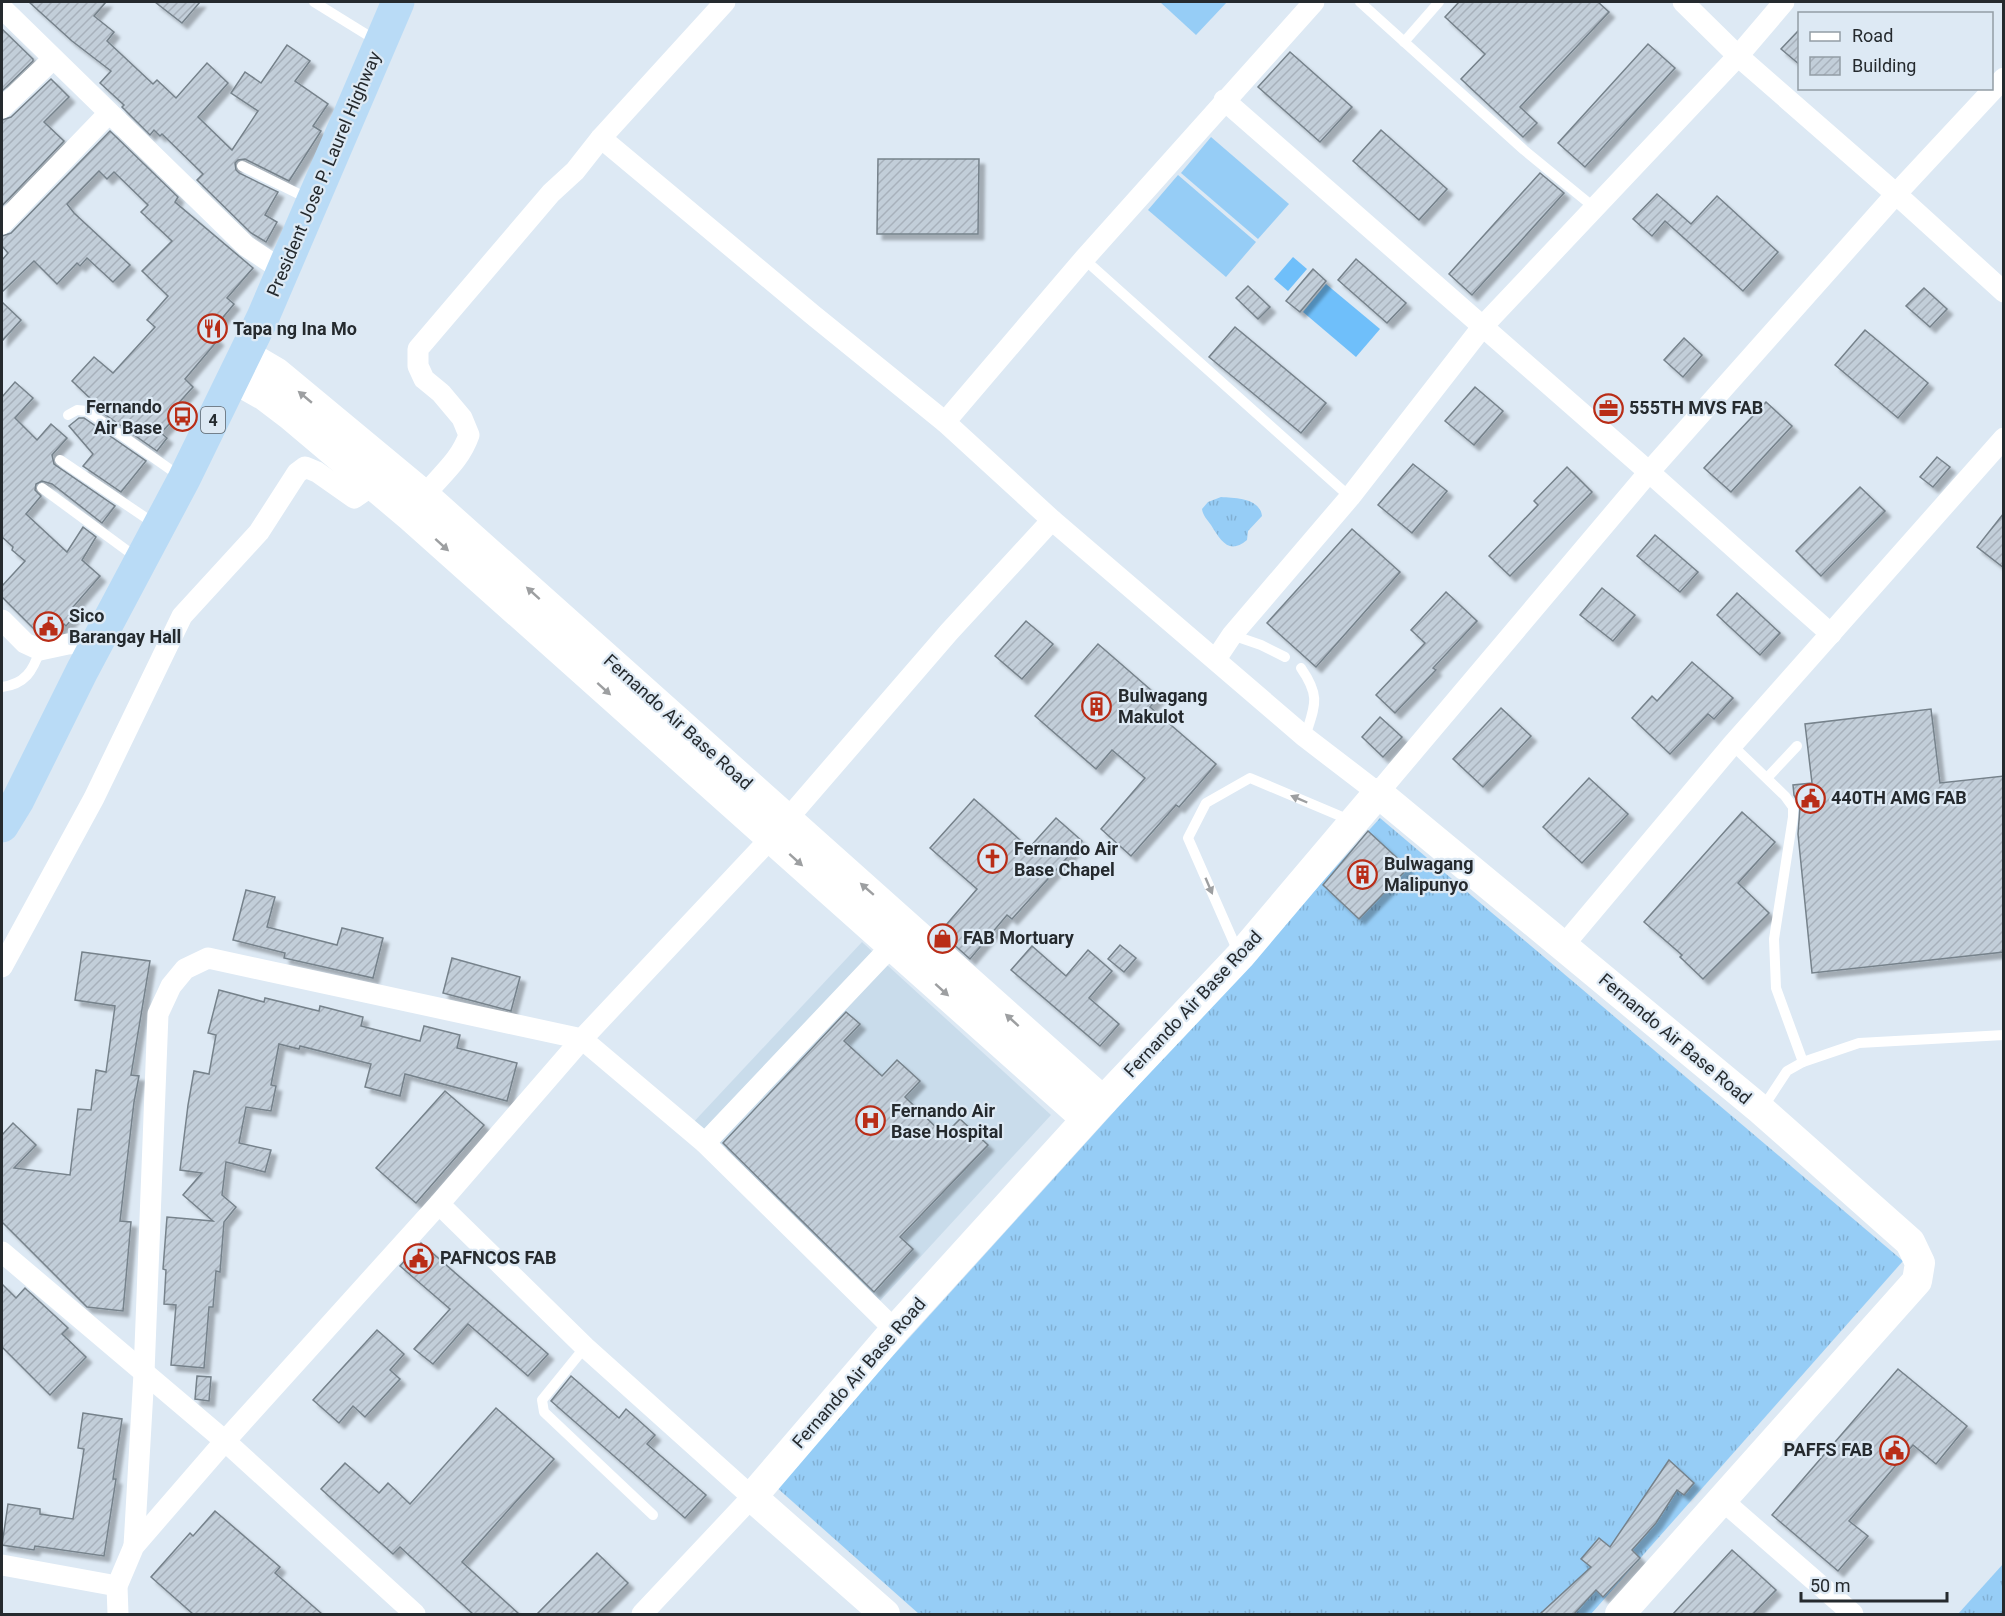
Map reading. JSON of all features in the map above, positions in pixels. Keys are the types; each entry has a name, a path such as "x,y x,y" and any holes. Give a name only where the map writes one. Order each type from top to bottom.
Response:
{"highway":[{"name":"President Jose P. Laurel Highway","path":"2,826 18,800 184,479 239,366 398,2"}],"street":[{"path":"417,506 457,460 464,450 469,435 462,418 441,393 424,379 418,366 418,349 551,193 574,171 601,138 725,2"},
{"path":"945,422 1084,259 1314,2"},
{"path":"1683,2 1738,56 2004,292"},
{"path":"1216,659 1232,635 1350,497 1484,326 1738,56 1784,2"},
{"path":"2,8 246,246 282,270"},
{"path":"2,108 53,59"},
{"path":"1993,90 2004,78"},
{"path":"601,138 945,422 1052,520 1305,737 1378,793 1649,472 1896,194 1993,90"},
{"path":"1224,100 1484,326 1831,634"},
{"path":"2,224 109,113"},
{"name":"Fernando Air Base Road","path":"239,366 265,396 290,415 337,439 417,506 1095,1110"},
{"path":"1563,946 1732,745 2004,438"},
{"path":"2,967 94,798 182,616 260,532 297,473 305,467 317,472 354,498 381,476"},
{"path":"118,1614 117,1586 134,1546 225,1441 439,1204 582,1039 780,829 949,632 1052,520"},
{"path":"2,620 25,643 40,651 68,644 99,641"},
{"name":"Fernando Air Base Road","path":"752,1497 895,1330 1095,1110 1240,956 1378,793 1761,1110 1910,1242 1920,1263 1917,1281 1620,1614"},
{"path":"705,1143 901,936"},
{"path":"134,1546 144,1373 158,1014 171,986 185,969 208,958 582,1039 705,1143 895,1330"},
{"path":"439,1204 585,1347 885,1614"},
{"path":"2,1252 225,1441 416,1614"},
{"path":"642,1614 752,1497"},
{"path":"1722,1500 1853,1614"},
{"path":"2,1565 117,1586"}],"lane":[{"path":"314,2 380,43"},
{"path":"1360,2 1524,150 1596,209"},
{"path":"1404,42 1439,2"},
{"path":"242,166 312,201"},
{"path":"1084,259 1350,497"},
{"path":"68,415 77,410 87,411 184,479"},
{"path":"60,460 158,527"},
{"path":"42,488 129,552 140,564"},
{"path":"1232,635 1261,645 1285,657"},
{"path":"2,687 12,686 25,679 34,667 40,651"},
{"path":"1301,668 1313,687 1315,706 1305,737"},
{"path":"1732,745 1785,796 1793,807 1774,939 1776,988 1803,1062"},
{"path":"1767,778 1797,746"},
{"path":"1240,956 1188,838 1206,803 1250,778 1352,821"},
{"path":"1761,1110 1787,1071 1803,1062 1860,1043 2004,1035"},
{"path":"585,1347 542,1400 544,1412 653,1515"}],"shaded area":[{"path":"1293,257 1307,269 1288,291 1274,279"},
{"path":"1326,284 1380,329 1356,357 1303,312"},
{"name":"Fernando Air Base Hospital","path":"862,942 1051,1115 878,1303 689,1127"}],"green space":[{"path":"1160,2 1227,2 1196,35"},
{"path":"1211,137 1289,204 1258,239 1181,173"},
{"path":"1178,175 1256,242 1226,277 1148,210"},
{"path":"1221,497 1252,502 1260,510 1262,516 1248,531 1247,540 1241,544 1230,546 1222,541 1203,514 1202,509 1208,502"},
{"path":"1380,818 1903,1261 1591,1614 919,1614 775,1486"},
{"path":"2003,1564 2003,1614 1958,1614"}],"building":[{"path":"29,2 106,2 94,16 114,32 107,41 153,84 157,80 176,98 207,63 228,83 198,117 232,150 258,111 231,93 245,72 261,83 287,45 310,61 295,81 328,104 313,126 321,131 289,181 245,159 235,163 239,173 278,192 265,215 277,222 266,242 251,233 197,180 203,174 162,134 160,136 154,130 150,135 122,107 124,105 100,83 111,71 72,41"},
{"path":"155,2 200,2 182,23"},
{"path":"1459,2 1598,2 1609,12 1520,107 1537,123 1523,137 1461,79 1485,54 1445,17"},
{"path":"2,29 33,61 2,91"},
{"path":"1798,31 1798,63 1781,49"},
{"path":"1648,44 1675,68 1585,167 1558,143"},
{"path":"1290,52 1352,107 1320,142 1258,87"},
{"path":"51,79 69,97 44,122 64,141 2,206 2,120 11,117"},
{"path":"1381,130 1447,189 1419,220 1353,161"},
{"path":"110,131 178,197 175,202 253,268 227,298 234,304 210,333 218,340 185,379 193,387 176,406 181,411 161,433 167,438 157,451 93,406 96,404 72,381 94,357 113,373 155,327 147,320 168,296 142,271 172,241 141,212 148,205 114,172 107,179 99,171 67,204 130,265 113,282 87,258 80,266 77,263 57,284 34,261 2,292 2,260 8,253 2,246 2,236 11,233"},
{"path":"878,159 979,159 978,234 877,234"},
{"path":"1540,173 1564,193 1472,295 1449,274"},
{"path":"1657,194 1691,224 1717,196 1778,252 1743,291 1665,221 1652,236 1633,219"},
{"path":"1356,259 1406,303 1387,323 1338,280"},
{"path":"1313,269 1326,281 1300,312 1286,301"},
{"path":"1248,286 1270,307 1258,319 1236,298"},
{"path":"1924,288 1947,309 1930,327 1906,306"},
{"path":"2,302 21,320 2,341"},
{"path":"1235,327 1326,403 1301,433 1209,357"},
{"path":"1865,330 1928,383 1898,418 1835,365"},
{"path":"1684,338 1702,355 1683,377 1664,360"},
{"path":"15,382 33,398 15,418 37,440 51,424 67,438 52,455 54,464 115,506 102,523 52,484 42,481 36,484 35,490 41,496 26,514 67,552 83,527 96,537 82,560 100,576 73,607 79,611 66,626 64,624 55,634 42,637 2,597 2,586 25,561 2,537 2,397"},
{"path":"1475,387 1503,411 1474,445 1445,421"},
{"path":"1766,402 1792,426 1731,492 1704,468"},
{"path":"79,418 84,418 146,461 121,492 83,466 93,454 69,426"},
{"path":"1937,457 1950,467 1933,487 1920,477"},
{"path":"1413,464 1447,491 1412,533 1378,505"},
{"path":"1567,467 1592,492 1510,576 1489,556 1538,505 1534,501"},
{"path":"1860,487 1885,511 1821,576 1796,551"},
{"path":"2004,513 2004,568 1977,547"},
{"path":"1352,529 1400,572 1316,667 1267,623"},
{"path":"1655,535 1698,572 1680,592 1637,556"},
{"path":"1602,588 1635,615 1613,641 1580,615"},
{"path":"1446,592 1477,621 1433,668 1436,670 1395,713 1376,695 1425,643 1411,630"},
{"path":"1737,593 1780,633 1760,655 1717,615"},
{"path":"1026,621 1053,644 1022,679 995,656"},
{"path":"1098,644 1159,697 1150,707 1216,764 1179,807 1176,805 1131,856 1101,829 1145,778 1112,750 1096,769 1035,716"},
{"path":"1692,662 1733,698 1714,719 1708,714 1670,754 1632,718 1652,696 1657,701"},
{"path":"1501,708 1531,736 1483,787 1453,759"},
{"path":"1931,709 1940,783 2004,776 2004,952 1812,973 1798,834 1800,807 1794,795 1793,785 1812,783 1805,724"},
{"path":"1380,717 1402,737 1383,757 1362,737"},
{"path":"1589,778 1628,814 1582,863 1543,827"},
{"name":"Fernando Air Base Chapel","path":"974,799 1029,848 1056,818 1082,841 1012,919 1007,915 970,959 940,932 977,889 930,848"},
{"path":"1742,812 1775,842 1738,883 1769,913 1703,979 1680,957 1682,955 1644,922"},
{"name":"Bulwagang Malipunyo","path":"1368,831 1408,868 1359,919 1323,885"},
{"path":"246,890 275,897 267,927 337,945 342,928 383,938 373,978 284,958 285,953 233,940"},
{"path":"1120,945 1136,958 1124,972 1108,959"},
{"path":"1032,946 1066,976 1088,950 1112,971 1089,998 1119,1024 1100,1046 1011,970"},
{"path":"82,952 150,961 131,1075 139,1076 120,1221 131,1222 123,1311 87,1307 2,1222 2,1135 13,1123 36,1145 14,1168 70,1175 78,1109 91,1110 96,1070 106,1072 115,1006 75,1000"},
{"path":"452,958 520,977 511,1011 443,993"},
{"path":"219,990 264,1002 265,998 319,1011 320,1006 363,1017 361,1026 420,1041 424,1026 460,1035 457,1048 517,1063 507,1101 405,1074 400,1096 365,1087 371,1064 300,1046 299,1049 279,1044 271,1085 276,1086 271,1111 246,1107 239,1143 271,1150 265,1172 226,1162 222,1195 236,1207 224,1222 220,1272 216,1271 213,1307 209,1307 204,1368 171,1365 176,1305 164,1304 166,1270 163,1269 167,1217 213,1221 183,1195 202,1173 180,1170 194,1071 209,1074 216,1035 208,1033"},
{"path":"846,1012 860,1024 844,1041 882,1076 897,1060 920,1081 905,1097 944,1135 960,1119 988,1145 900,1237 913,1249 874,1292 723,1143"},
{"path":"445,1091 484,1125 416,1203 376,1168"},
{"path":"421,1243 548,1354 528,1376 468,1324 433,1364 414,1349 450,1309 400,1266"},
{"path":"2,1284 16,1298 25,1288 68,1328 62,1334 86,1357 50,1395 2,1347"},
{"path":"377,1330 404,1354 390,1370 400,1379 365,1417 353,1406 339,1423 313,1400"},
{"path":"1898,1369 1967,1426 1936,1464 1913,1445 1849,1521 1868,1536 1838,1571 1772,1515"},
{"path":"197,1376 211,1377 209,1401 195,1399"},
{"path":"571,1376 619,1418 626,1409 655,1435 647,1444 706,1495 685,1518 551,1401"},
{"path":"496,1408 554,1459 462,1562 519,1614 473,1614 400,1547 393,1554 321,1489 345,1463 379,1493 388,1483 410,1504"},
{"path":"83,1413 122,1419 113,1479 116,1479 104,1556 35,1546 34,1550 2,1545 8,1504 40,1509 40,1514 73,1519 84,1449 78,1448"},
{"path":"1669,1460 1694,1483 1684,1495 1677,1490 1656,1523 1632,1550 1640,1558 1603,1597 1596,1590 1574,1614 1540,1614 1591,1567 1581,1559 1599,1538 1610,1547"},
{"path":"215,1511 280,1567 275,1573 322,1614 193,1614 151,1577 190,1533 193,1536"},
{"path":"1732,1550 1776,1590 1753,1614 1673,1614"},
{"path":"597,1553 628,1583 597,1614 537,1614"}],"place":[{"name":"Tapa ng Ina Mo","path":"212,329"},
{"name":"555TH MVS FAB","path":"1608,408"},
{"name":"Fernando Air Base","path":"183,417"},
{"name":"Sico Barangay Hall","path":"48,626"},
{"name":"Bulwagang Makulot","path":"1097,706"},
{"name":"440TH AMG FAB","path":"1810,798"},
{"name":"Fernando Air Base Chapel","path":"993,859"},
{"name":"Bulwagang Malipunyo","path":"1363,874"},
{"name":"FAB Mortuary","path":"942,938"},
{"name":"Fernando Air Base Hospital","path":"870,1121"},
{"name":"PAFNCOS FAB","path":"419,1258"},
{"name":"PAFFS FAB","path":"1894,1450"}]}
